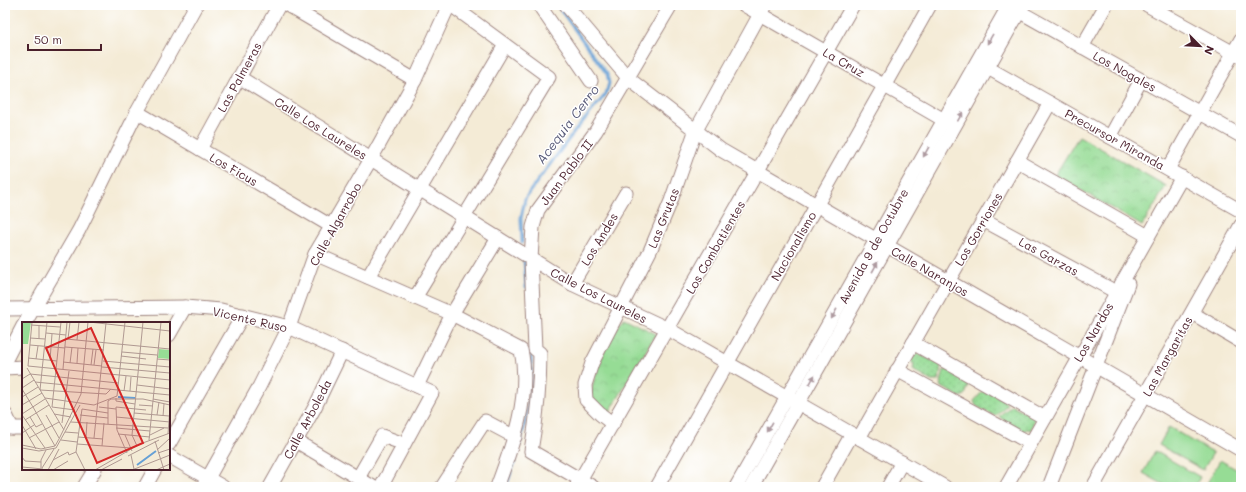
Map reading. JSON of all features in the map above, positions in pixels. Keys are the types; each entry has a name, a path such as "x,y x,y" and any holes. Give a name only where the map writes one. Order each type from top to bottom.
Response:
{"street":[{"path":"26,322 79,230 137,112 196,5"},
{"name":"Las Palmeras","path":"200,149 279,5"},
{"path":"287,5 415,80"},
{"path":"416,298 549,77 450,5"},
{"name":"Calle Algarrobo","path":"206,483 259,387 289,326 315,254 371,159 415,80 450,5"},
{"path":"539,5 591,81"},
{"name":"Juan Pablo II","path":"578,484 531,451 538,412 540,353 535,349 525,255 538,210 596,131 629,79 671,5"},
{"name":"La Cruz","path":"744,5 762,10 826,52 944,120"},
{"name":"Los Combatientes","path":"578,484 853,5"},
{"name":"Nacionalismo","path":"657,487 930,5"},
{"path":"1082,47 1106,5"},
{"path":"1147,5 1237,55"},
{"name":"Los Nogales","path":"1014,6 1082,47 1241,136"},
{"name":"Avenida 9 de Octubre","path":"881,243 988,68 1014,6"},
{"name":"Avenida 9 de Octubre","path":"751,487 793,400 881,243 944,120 1014,6"},
{"name":"Calle Naranjos","path":"574,8 629,79 695,132 721,150 1241,450"},
{"name":"Las Grutas","path":"613,424 586,400 585,385 592,363 650,251 671,201 695,132 762,10"},
{"path":"1168,169 1200,113 1237,55 1241,39"},
{"path":"368,277 505,45"},
{"name":"Precursor Miranda","path":"988,68 1241,211"},
{"name":"Calle Los Laureles","path":"239,77 572,284 668,329 945,487"},
{"path":"1110,137 1141,80"},
{"name":"Los Gorriones","path":"822,487 897,370 1050,103"},
{"name":"Los Ficus","path":"137,112 331,226"},
{"path":"1017,161 1148,236"},
{"name":"Los Nardos","path":"1006,487 1182,177"},
{"path":"1049,487 1166,186"},
{"name":"Los Andes","path":"572,284 626,193"},
{"name":"Las Garzas","path":"983,220 1116,292"},
{"name":"Las Margaritas","path":"1093,487 1192,313 1238,239 1241,225"},
{"path":"417,386 452,314 498,238"},
{"path":"315,254 452,314 521,350 525,383 515,437 497,487"},
{"path":"170,334 185,307"},
{"name":"Vicente Ruso","path":"5,310 185,307 221,310 289,326 432,393 404,444"},
{"path":"1192,313 1241,342"},
{"path":"170,442 243,315"},
{"path":"5,361 22,328"},
{"path":"913,343 1045,418"},
{"name":"Calle Arboleda","path":"270,487 296,441 342,351"},
{"path":"5,368 22,367"},
{"path":"897,370 1030,443"},
{"name":"Avenida 9 de Octubre","path":"736,487 793,400"},
{"path":"6,415 13,428"},
{"path":"442,487 484,421 515,437"},
{"path":"358,478 382,436 404,444 380,487"},
{"path":"296,441 373,487"},
{"path":"170,457 206,483 223,487"},
{"path":"888,487 902,462"},
{"path":"84,487 93,470"},
{"path":"145,487 154,470"},
{"path":"578,484 593,487"}],"green space":[{"path":"1079,136 1166,186 1142,226 1055,175"},
{"path":"624,318 656,334 609,413 590,397 595,375 602,355"},
{"path":"916,353 941,365 939,381 931,381 913,370 914,365 910,362"},
{"path":"944,370 951,370 970,381 965,395 960,397 940,386"},
{"path":"984,390 1003,399 1007,405 995,416 976,406 974,401"},
{"path":"1012,405 1035,418 1031,430 1027,429 1022,432 1004,421 999,416"},
{"path":"1169,427 1213,453 1203,470 1159,445"},
{"path":"1155,451 1200,477 1195,487 1168,487 1143,473"},
{"path":"1220,460 1241,472 1241,478 1236,487 1205,487"}],"waterway":[{"name":"Acequia Cerro","path":"522,242 521,218 525,199 575,131 606,94 609,83 607,74 557,5"},
{"name":"Acequia Cerro","path":"524,259 526,287"},
{"name":"Acequia Cerro","path":"506,487 526,420 531,386 531,350"}]}
